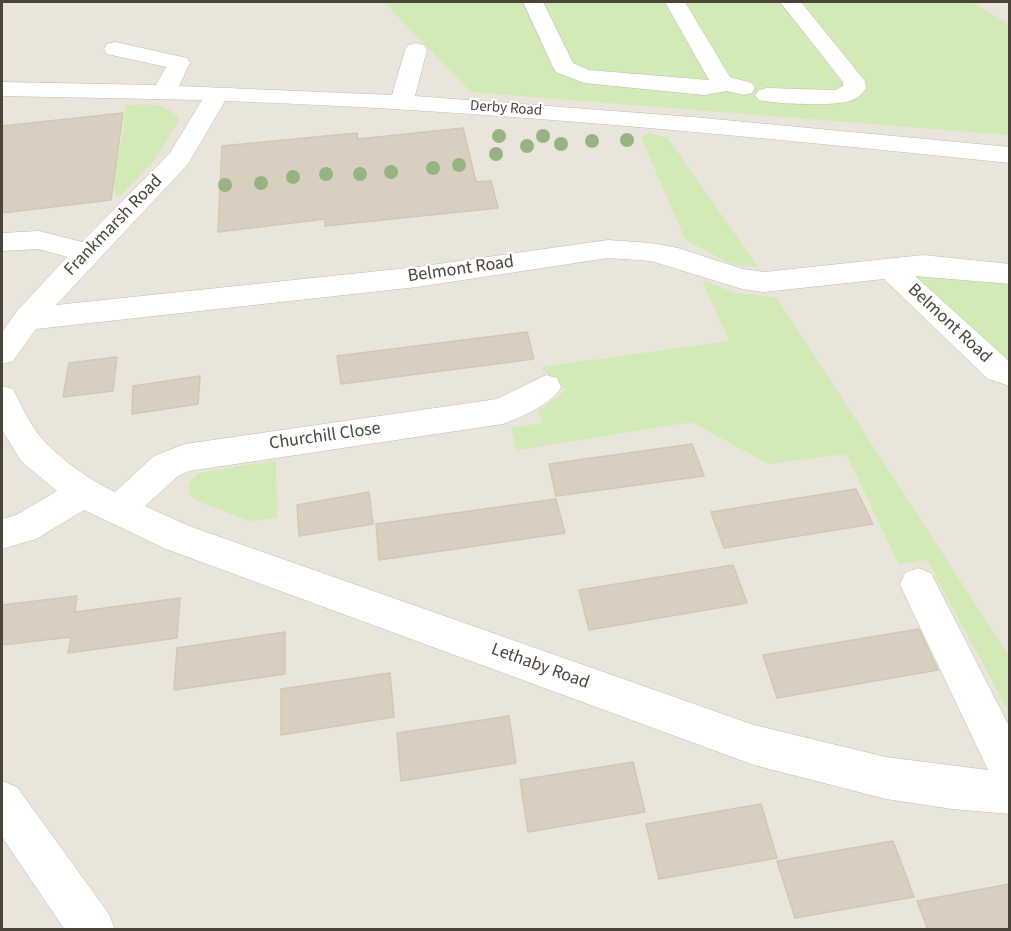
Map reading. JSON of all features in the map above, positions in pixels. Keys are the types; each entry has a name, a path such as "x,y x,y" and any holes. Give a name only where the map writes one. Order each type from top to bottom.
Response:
{"street":[{"path":"533,2 564,67 584,76 704,88 726,84"},
{"path":"675,2 721,82 767,95 836,98 845,95 855,88 854,81 790,2"},
{"path":"115,49 179,63 164,92"},
{"path":"402,102 416,50"},
{"path":"2,74 81,88"},
{"name":"Derby Road","path":"2,89 81,88 402,102 656,120 1010,155"},
{"name":"Frankmarsh Road","path":"2,353 27,319 87,252 179,158 218,93"},
{"path":"767,95 775,132"},
{"path":"2,242 39,240 87,252"},
{"name":"Belmont Road","path":"27,319 417,277 608,249 651,252 678,258 741,279 764,282 923,265 1010,274"},
{"name":"Belmont Road","path":"892,270 999,371 1010,374"},
{"name":"Churchill Close","path":"117,511 166,466 185,458 503,411 546,387"},
{"path":"2,398 10,418 33,451 83,493 24,528 2,534"},
{"name":"Lethaby Road","path":"83,493 178,538 754,745 885,778 952,789 1010,793"},
{"path":"918,585 1010,772"},
{"path":"2,802 93,930"}],"shaded area":[{"path":"2,2 1009,2 1009,929 2,929"}],"green space":[{"path":"384,2 972,2 1009,25 1009,135 471,92"},
{"path":"126,105 161,107 179,119 158,156 121,195 115,196 114,177"},
{"path":"648,133 667,137 758,267 727,262 685,239 641,137"},
{"path":"893,271 1009,275 1009,373"},
{"path":"702,280 733,292 777,298 1009,656 1009,712 927,560 899,564 846,454 768,464 692,422 517,450 511,428 542,423 538,411 566,390 541,367 729,341"},
{"path":"276,460 277,518 250,521 197,501 190,494 188,484 198,473"}],"building":[{"path":"123,113 111,200 2,213 2,126"},
{"path":"463,128 476,182 491,181 498,208 325,226 325,219 218,232 222,146 357,133 358,139"},
{"path":"527,332 534,359 341,384 337,356"},
{"path":"117,357 113,391 63,397 69,363"},
{"path":"200,376 198,404 132,414 133,386"},
{"path":"692,444 704,476 556,496 549,464"},
{"path":"856,489 873,524 724,548 711,512"},
{"path":"369,492 373,524 299,536 297,505"},
{"path":"556,499 565,533 379,560 376,524"},
{"path":"733,565 747,603 589,630 579,590"},
{"path":"77,596 75,612 180,598 177,638 68,653 71,637 2,645 2,605"},
{"path":"919,629 938,670 777,698 763,655"},
{"path":"285,632 285,674 174,690 177,648"},
{"path":"390,673 394,717 281,735 281,689"},
{"path":"509,716 516,763 401,781 397,733"},
{"path":"633,762 645,812 528,832 520,780"},
{"path":"761,804 777,858 659,879 646,824"},
{"path":"893,841 914,897 795,918 777,861"},
{"path":"1010,884 1010,930 928,930 917,901"}]}
